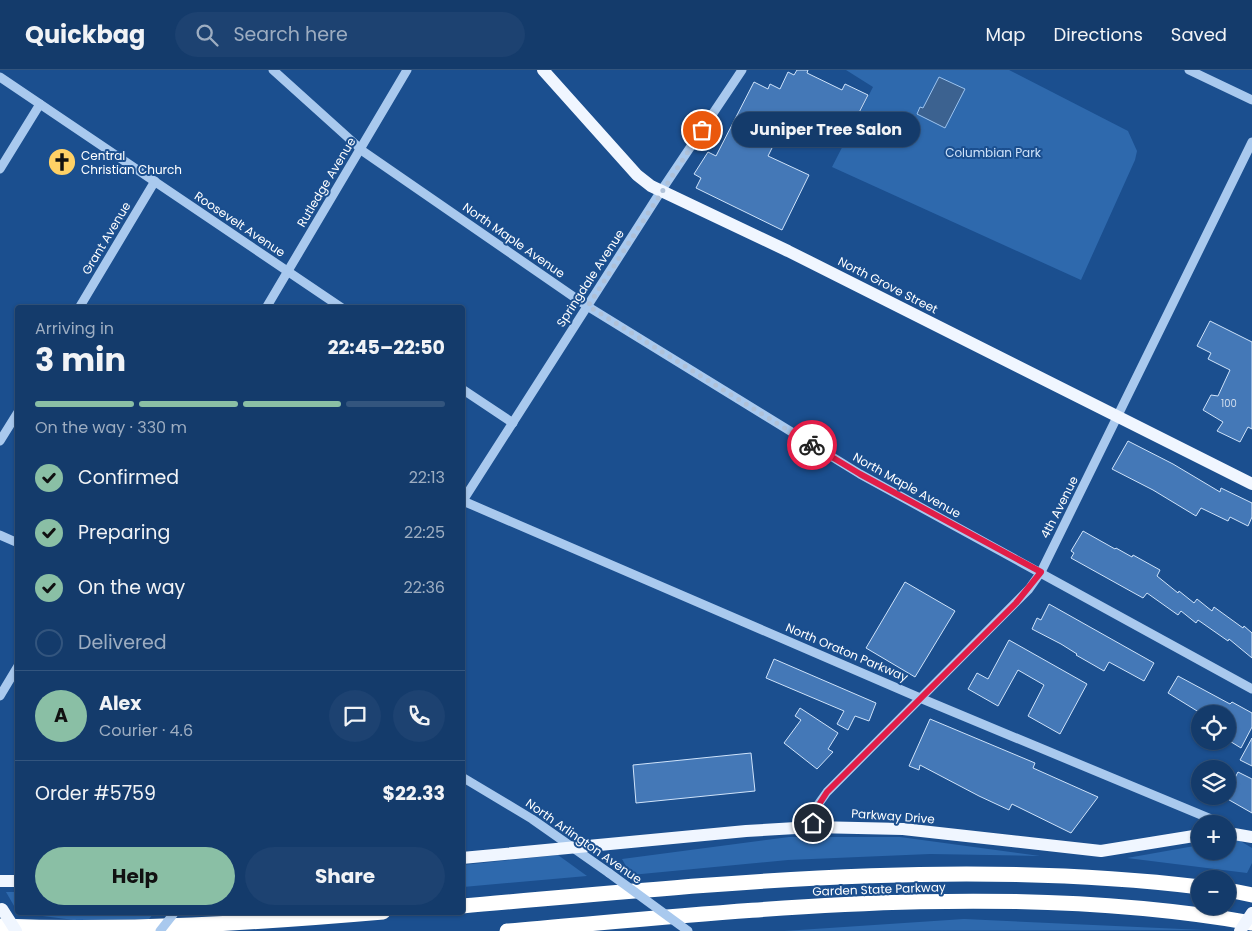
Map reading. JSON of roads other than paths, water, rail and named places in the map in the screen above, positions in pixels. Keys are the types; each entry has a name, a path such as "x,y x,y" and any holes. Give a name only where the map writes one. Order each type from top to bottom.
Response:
{"highway":[{"name":"Garden State Parkway","path":"465,906 750,882 887,874 1060,875 1191,886"},
{"path":"1236,892 1252,895"},
{"name":"Garden State Parkway","path":"507,931 743,911 940,902 1021,903 1140,909 1252,923"},
{"path":"0,926 62,930 170,929 345,915"}],"main road":[{"name":"North Grove Street","path":"543,70 637,174 661,191 788,251 1252,484"},
{"name":"Parkway Drive","path":"465,858 753,831 858,826 903,829 1101,851 1191,836"},
{"path":"1236,834 1252,837"},
{"path":"0,881 15,881"},
{"path":"1,907 16,931"},
{"path":"1240,931 1252,913"}],"street":[{"name":"North Maple Avenue","path":"274,70 360,149 588,306 860,474 1252,689"},
{"name":"Rutledge Avenue","path":"268,305 407,70"},
{"name":"Springdale Avenue","path":"465,498 661,191 742,70"},
{"path":"1189,70 1252,100"},
{"name":"Roosevelt Avenue","path":"0,77 338,305"},
{"path":"0,169 40,104"},
{"name":"4th Avenue","path":"813,828 818,806 827,792 1029,589 1041,572 1252,142"},
{"name":"Grant Avenue","path":"82,305 155,181"},
{"path":"465,391 513,423"},
{"path":"0,441 15,417"},
{"name":"North Oraton Parkway","path":"465,502 920,698 1201,815"},
{"path":"0,535 15,542"},
{"path":"0,696 15,671"},
{"name":"North Arlington Avenue","path":"465,779 532,819 688,931"},
{"path":"1236,830 1252,837"},
{"path":"160,931 172,915"}],"place":[{"name":"Juniper Tree Salon","path":"702,130"},
{"name":"Central Christian Church","path":"62,162"}],"park label":[{"name":"Columbian Park","path":"993,152"}]}
